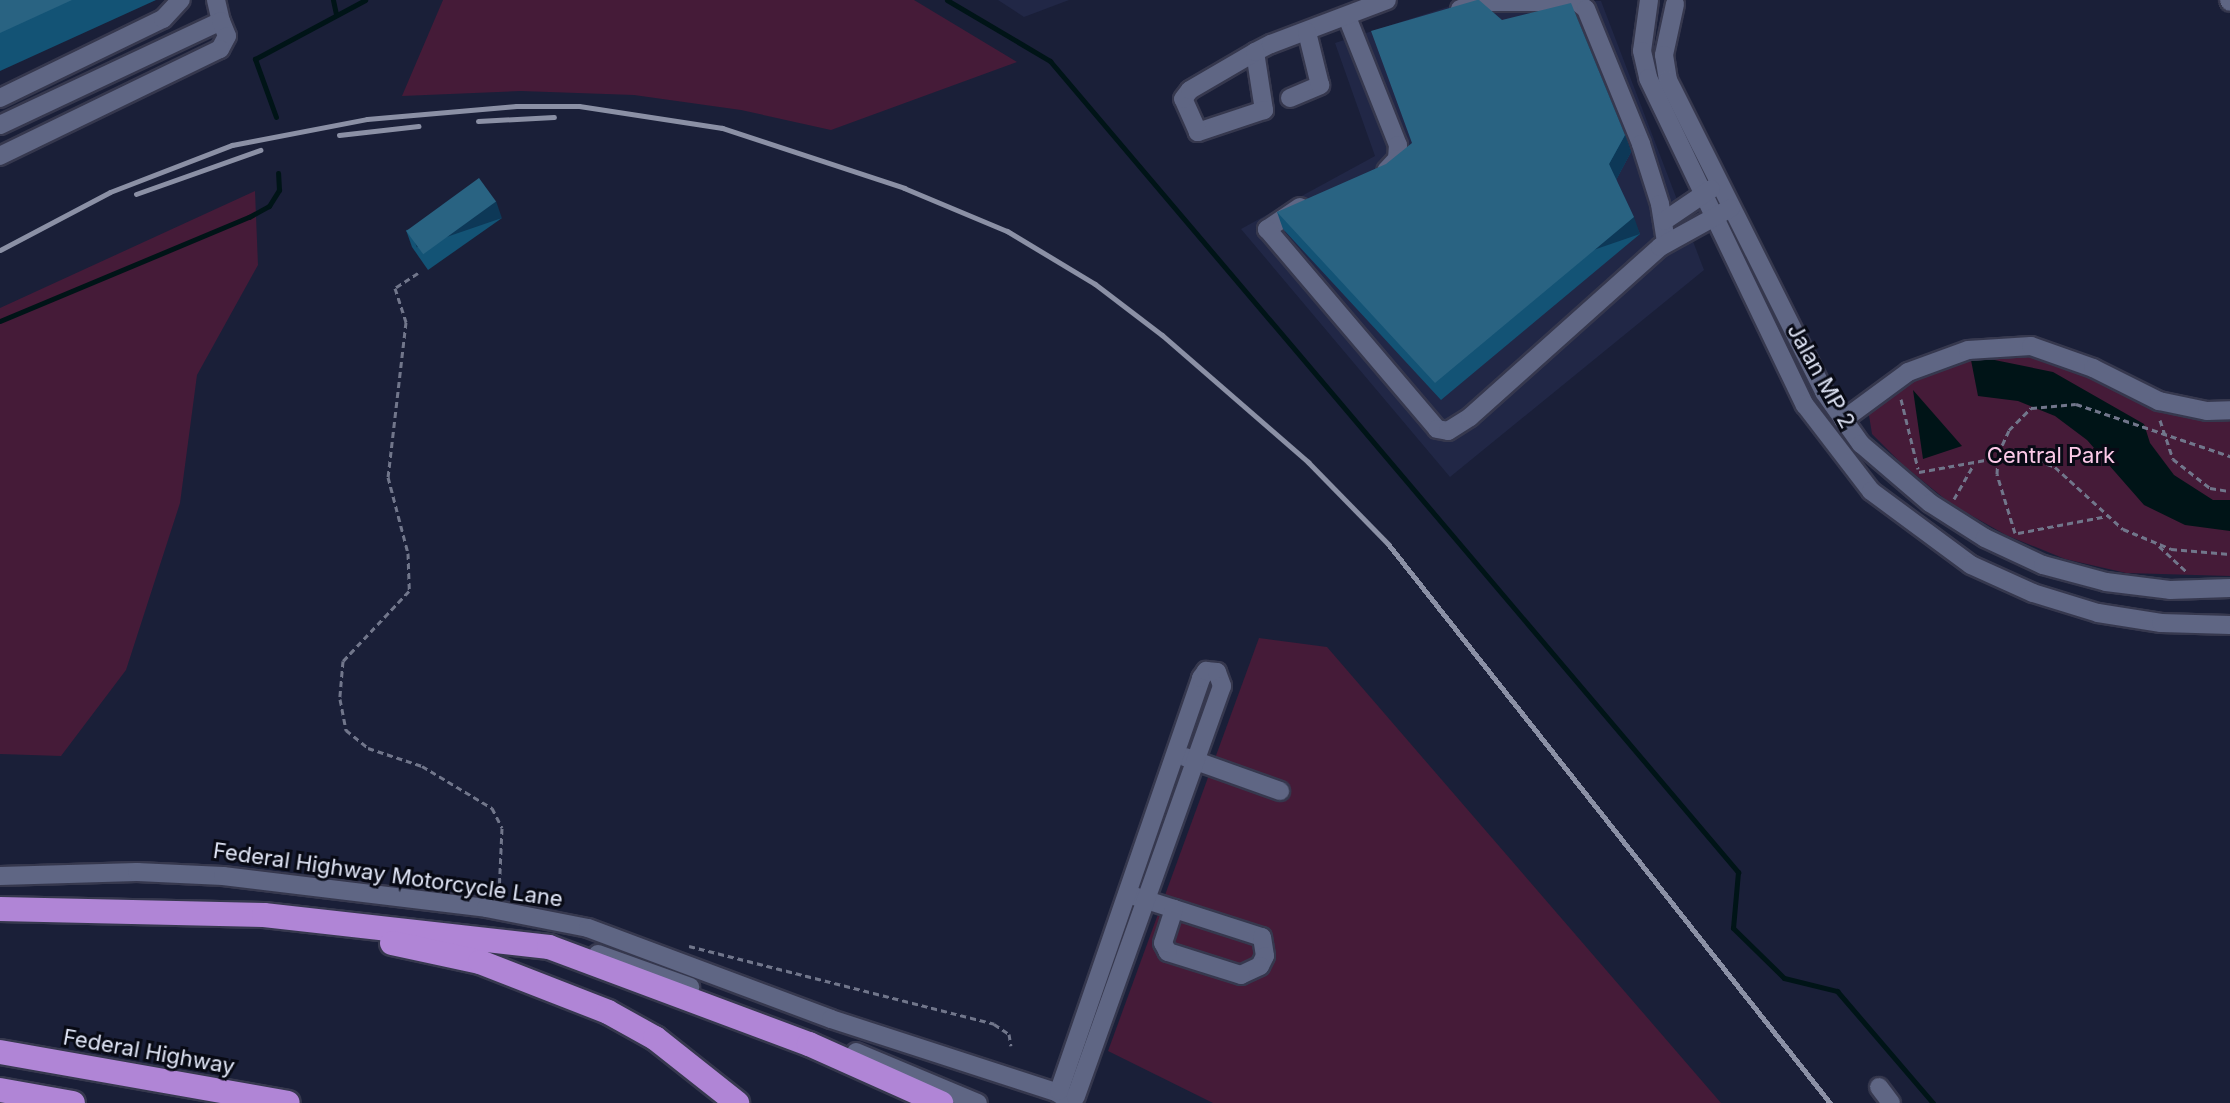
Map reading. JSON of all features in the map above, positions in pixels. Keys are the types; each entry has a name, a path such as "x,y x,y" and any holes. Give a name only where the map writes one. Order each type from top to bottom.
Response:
{"highway":[{"path":"0,909 264,915 549,947 809,1044 941,1103"},
{"path":"264,915 480,962 556,989 655,1038 737,1103"},
{"name":"Federal Highway","path":"0,1052 288,1103"},
{"path":"0,1090 73,1103"}],"street":[{"path":"0,98 163,19 181,0"},
{"path":"0,156 75,123 220,49 227,36 216,0"},
{"path":"1255,52 1264,110 1198,132 1183,99 1186,93 1255,52 1387,0"},
{"path":"1651,0 1678,2"},
{"name":"Jalan MP 2","path":"1651,0 1642,51 1648,78 1710,189 1731,208 1838,413 1885,468 1930,503 1985,538 2043,565 2131,585 2230,588"},
{"path":"1436,17 1488,2 1577,2 1586,9 1641,144 1664,221 1666,243"},
{"name":"Jalan MP 2","path":"1678,2 1664,55 1668,80 1710,189 1713,220 1829,443 1871,491 1912,526 1971,565 2033,593 2149,621 2230,625"},
{"path":"1347,17 1398,145 1397,159 1374,176"},
{"path":"0,125 221,21"},
{"path":"1290,98 1320,85 1307,32"},
{"path":"62,96 75,123"},
{"path":"1664,221 1710,189"},
{"path":"1319,199 1278,217 1267,229 1437,429 1448,431 1470,417 1666,243 1731,208"},
{"path":"1838,413 1898,379 1968,350 2031,346 2093,368 2159,401 2207,411 2230,410"},
{"path":"1069,1097 1136,897 1175,754 1202,675 1217,672 1222,686 1195,760 1136,897"},
{"path":"1175,754 1280,791"},
{"name":"Federal Highway Motorcycle Lane","path":"0,876 196,874 486,908 604,933 831,1019 1069,1097"},
{"path":"1136,897 1174,909 1262,937 1265,956 1260,966 1241,975 1168,952 1163,943 1174,909"},
{"path":"488,940 513,932 624,962 978,1103"},
{"path":"1879,1087 1891,1103"}],"path":[{"path":"418,273 395,288 406,322 388,477 408,553 409,591 399,608 343,661 340,699 346,730 368,748 422,766 492,808 502,828 501,892 486,908"},
{"path":"1898,379 1918,473 1930,482"},
{"path":"2159,401 2161,434 2183,469 2210,488 2230,491"},
{"path":"2015,533 1997,474 1998,454 2003,438 2031,408 2076,404 2230,456"},
{"path":"1918,473 1974,464 1998,454 2018,454 2055,467 2107,516 2155,542 2171,549 2230,554"},
{"path":"1954,499 1974,464"},
{"path":"1942,491 1966,507"},
{"path":"2015,533 2107,516"},
{"path":"2003,527 2029,539"},
{"path":"2155,542 2189,573 2173,572"},
{"path":"683,945 994,1024 1009,1034 1011,1046"}],"shaded area":[{"path":"998,0 1069,0 1024,17"},
{"path":"1469,0 1601,1 1704,270 1450,477 1241,229 1375,156 1335,43"},
{"path":"1970,355 2053,372 2144,424 2150,443 2174,475 2213,500 2230,500 2230,531 2185,525 2144,505 2087,440 2055,416 2018,401 1978,396"},
{"path":"1913,390 1962,446 1923,459"}],"green space":[{"path":"443,0 914,0 1017,62 831,130 741,110 634,95 521,91 402,96"},
{"path":"255,191 258,265 197,375 180,503 126,670 61,756 0,754 0,308"},
{"name":"Central Park","path":"1971,353 2041,358 2090,374 2150,406 2198,420 2230,417 2230,576 2126,573 2065,559 2006,535 1951,504 1902,464 1872,434 1868,409 1892,388"},
{"path":"1259,638 1327,647 1721,1103 1213,1103 1108,1051"}],"building":[{"path":"0,0 72,0 0,33"},
{"path":"1479,0 1502,20 1571,3 1625,135 1609,164 1634,217 1435,383 1277,212 1386,164 1412,143 1371,31"},
{"path":"479,178 496,201 423,254 406,231"}],"waterway":[{"path":"333,0 336,14"},
{"path":"276,117 255,59 365,0"},
{"path":"947,0 1050,61 1738,872 1733,928 1784,978 1837,991 1933,1103"},
{"path":"0,321 249,217 269,206 279,190 278,173"}],"railway":[{"path":"0,250 110,192 232,145 367,119 516,106 579,106 722,128 904,188 1007,231 1095,284 1162,335 1308,462 1388,544 1830,1103"},
{"path":"478,121 554,117"},
{"path":"339,135 418,126"},
{"path":"136,194 260,150"}]}
